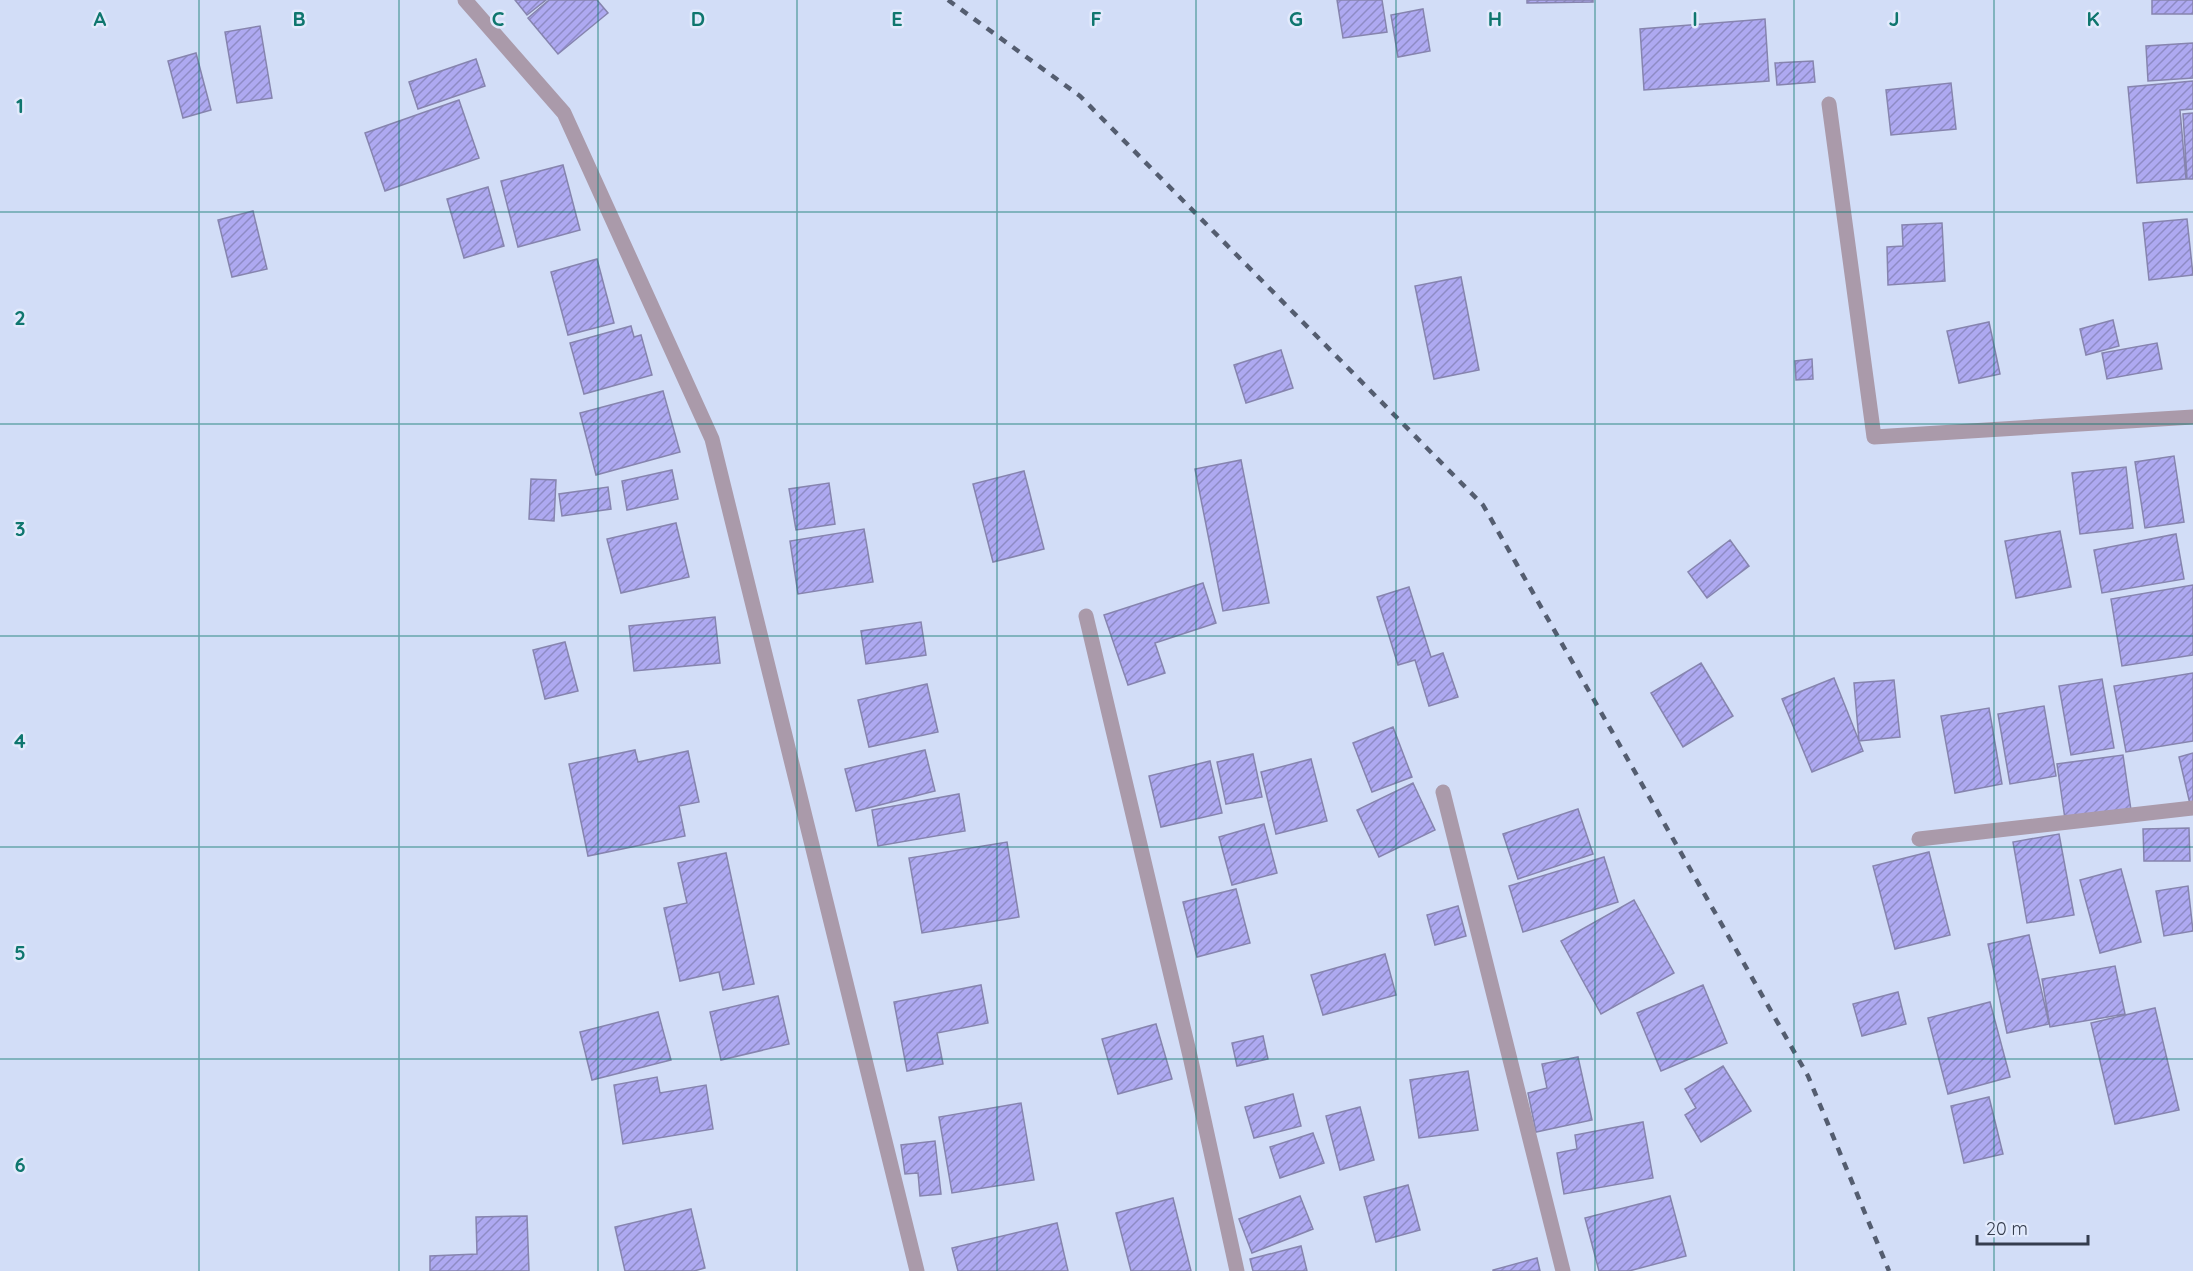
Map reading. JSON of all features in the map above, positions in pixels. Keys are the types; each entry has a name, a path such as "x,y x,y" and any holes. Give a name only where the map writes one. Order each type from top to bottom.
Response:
{"street":[{"path":"465,0 564,113 712,439 917,1271"},
{"path":"1829,104 1874,437 2193,417"},
{"path":"1086,616 1190,1056 1238,1271"},
{"path":"1443,792 1563,1271"},
{"path":"1919,839 2193,808"}],"building":[{"path":"515,0 546,0 527,15"},
{"path":"549,0 597,0 608,13 558,54 528,18"},
{"path":"1337,0 1382,0 1387,32 1343,38"},
{"path":"1527,0 1593,0 1593,2 1527,3"},
{"path":"2152,0 2193,0 2193,14 2152,14"},
{"path":"1423,9 1430,51 1398,57 1391,15"},
{"path":"1765,19 1769,81 1644,90 1640,29"},
{"path":"260,26 272,98 237,103 225,32"},
{"path":"2193,43 2193,78 2148,81 2146,46"},
{"path":"196,53 211,110 183,118 168,61"},
{"path":"476,59 485,86 418,109 409,82"},
{"path":"1813,61 1815,82 1777,85 1775,63"},
{"path":"2193,81 2193,109 2180,110 2186,179 2137,183 2128,87"},
{"path":"1951,83 1956,129 1891,135 1886,90"},
{"path":"459,100 479,158 385,191 365,133"},
{"path":"2193,113 2193,179 2187,179 2183,114"},
{"path":"563,165 580,230 518,247 501,181"},
{"path":"488,187 504,246 464,258 447,199"},
{"path":"253,211 267,269 232,277 218,220"},
{"path":"2187,219 2193,275 2149,280 2143,223"},
{"path":"1942,223 1945,281 1888,285 1887,247 1903,246 1902,225"},
{"path":"597,259 614,323 568,335 551,272"},
{"path":"1461,277 1479,370 1434,379 1415,286"},
{"path":"2113,320 2119,346 2086,355 2080,329"},
{"path":"1989,322 2000,374 1959,383 1947,331"},
{"path":"631,326 634,337 641,335 652,375 584,394 570,343"},
{"path":"2157,343 2162,369 2107,379 2102,353"},
{"path":"1281,350 1293,388 1246,403 1234,365"},
{"path":"1812,359 1813,379 1796,380 1795,361"},
{"path":"663,391 680,452 596,475 580,413"},
{"path":"2174,456 2184,522 2145,528 2135,462"},
{"path":"1241,460 1269,603 1223,611 1195,469"},
{"path":"2126,467 2133,528 2080,534 2072,473"},
{"path":"672,470 678,499 627,510 622,481"},
{"path":"1024,471 1044,549 993,562 973,484"},
{"path":"531,479 556,480 554,521 529,519"},
{"path":"829,483 835,524 796,530 789,489"},
{"path":"608,487 611,509 562,516 559,494"},
{"path":"676,523 689,577 621,593 607,539"},
{"path":"864,529 873,582 798,594 790,541"},
{"path":"2060,531 2071,587 2016,598 2005,541"},
{"path":"2176,534 2184,579 2102,593 2094,550"},
{"path":"1730,540 1749,566 1707,598 1688,572"},
{"path":"1203,583 1216,623 1155,643 1165,673 1128,685 1104,615"},
{"path":"2193,585 2193,655 2122,666 2111,599"},
{"path":"1409,587 1431,657 1443,653 1458,697 1429,706 1415,660 1398,665 1377,597"},
{"path":"715,617 720,663 634,671 629,626"},
{"path":"921,622 926,655 866,664 861,631"},
{"path":"565,642 578,691 545,699 533,650"},
{"path":"1701,663 1733,716 1683,747 1651,693"},
{"path":"2193,673 2193,741 2126,752 2114,686"},
{"path":"1834,678 1863,751 1812,772 1782,699"},
{"path":"2102,679 2114,748 2071,755 2059,686"},
{"path":"1894,680 1900,737 1859,741 1854,683"},
{"path":"927,684 938,732 869,747 858,700"},
{"path":"2044,706 2056,776 2010,784 1998,714"},
{"path":"1989,708 2002,784 1955,793 1941,716"},
{"path":"1393,727 1412,777 1372,792 1353,743"},
{"path":"635,750 638,762 688,751 699,802 679,806 685,836 588,856 569,764"},
{"path":"925,750 935,791 856,811 845,769"},
{"path":"2193,753 2193,803 2190,804 2179,757"},
{"path":"1253,754 1262,797 1226,804 1217,762"},
{"path":"2123,755 2131,810 2065,819 2057,764"},
{"path":"1311,759 1327,821 1276,834 1261,772"},
{"path":"1210,761 1222,813 1161,827 1149,776"},
{"path":"1413,783 1435,830 1379,857 1357,810"},
{"path":"959,794 965,831 878,846 872,810"},
{"path":"1578,809 1593,854 1518,879 1503,834"},
{"path":"1264,824 1277,873 1232,885 1219,837"},
{"path":"2189,828 2190,861 2144,861 2143,829"},
{"path":"2059,834 2074,915 2027,923 2013,842"},
{"path":"1007,842 1019,917 922,933 909,858"},
{"path":"1929,852 1950,935 1895,949 1873,866"},
{"path":"726,853 754,984 723,990 719,972 680,981 664,908 687,903 678,863"},
{"path":"1604,857 1618,902 1523,932 1509,886"},
{"path":"2121,869 2141,942 2100,953 2080,880"},
{"path":"2188,886 2193,931 2164,936 2156,891"},
{"path":"1236,889 1250,943 1197,957 1183,902"},
{"path":"1634,900 1674,973 1601,1014 1561,941"},
{"path":"1458,906 1466,936 1435,945 1427,915"},
{"path":"2029,935 2049,1024 2007,1033 1988,944"},
{"path":"1385,954 1396,995 1323,1015 1311,975"},
{"path":"2115,966 2125,1014 2050,1027 2042,979"},
{"path":"981,985 988,1023 937,1033 943,1064 907,1071 894,1002"},
{"path":"1703,985 1727,1043 1661,1071 1637,1013"},
{"path":"1898,992 1906,1024 1862,1036 1853,1004"},
{"path":"778,996 789,1044 721,1060 710,1012"},
{"path":"1990,1002 2010,1077 1948,1094 1928,1018"},
{"path":"2155,1008 2179,1110 2115,1124 2091,1023"},
{"path":"658,1012 671,1060 592,1080 580,1032"},
{"path":"1156,1024 1172,1079 1118,1094 1102,1039"},
{"path":"1263,1036 1268,1059 1237,1066 1232,1043"},
{"path":"1578,1057 1592,1120 1536,1132 1528,1093 1547,1088 1542,1064"},
{"path":"1723,1066 1751,1111 1701,1142 1685,1115 1696,1108 1685,1089"},
{"path":"1468,1071 1478,1130 1419,1138 1410,1080"},
{"path":"657,1077 660,1093 706,1085 713,1129 623,1144 614,1085"},
{"path":"1293,1094 1301,1126 1254,1138 1245,1107"},
{"path":"1989,1097 2003,1154 1964,1163 1951,1106"},
{"path":"1021,1103 1034,1180 952,1193 939,1117"},
{"path":"1360,1107 1374,1160 1340,1170 1326,1116"},
{"path":"1643,1122 1653,1178 1564,1194 1557,1153 1577,1149 1575,1135"},
{"path":"1313,1133 1324,1163 1280,1178 1270,1147"},
{"path":"935,1141 941,1194 920,1196 918,1173 905,1174 901,1145"},
{"path":"1408,1185 1420,1230 1376,1242 1364,1197"},
{"path":"1300,1196 1313,1229 1252,1253 1239,1219"},
{"path":"1670,1196 1686,1256 1629,1271 1599,1271 1585,1218"},
{"path":"1173,1198 1191,1271 1131,1271 1116,1213"},
{"path":"691,1209 705,1268 694,1271 625,1271 615,1227"},
{"path":"527,1216 529,1271 430,1271 430,1256 477,1254 476,1217"},
{"path":"1057,1223 1068,1271 958,1271 952,1248"},
{"path":"1301,1246 1307,1271 1253,1271 1250,1259"},
{"path":"1537,1258 1540,1271 1493,1271 1493,1270"}],"railway":[{"path":"948,0 1080,96 1483,505 1808,1076 1889,1271"}]}
